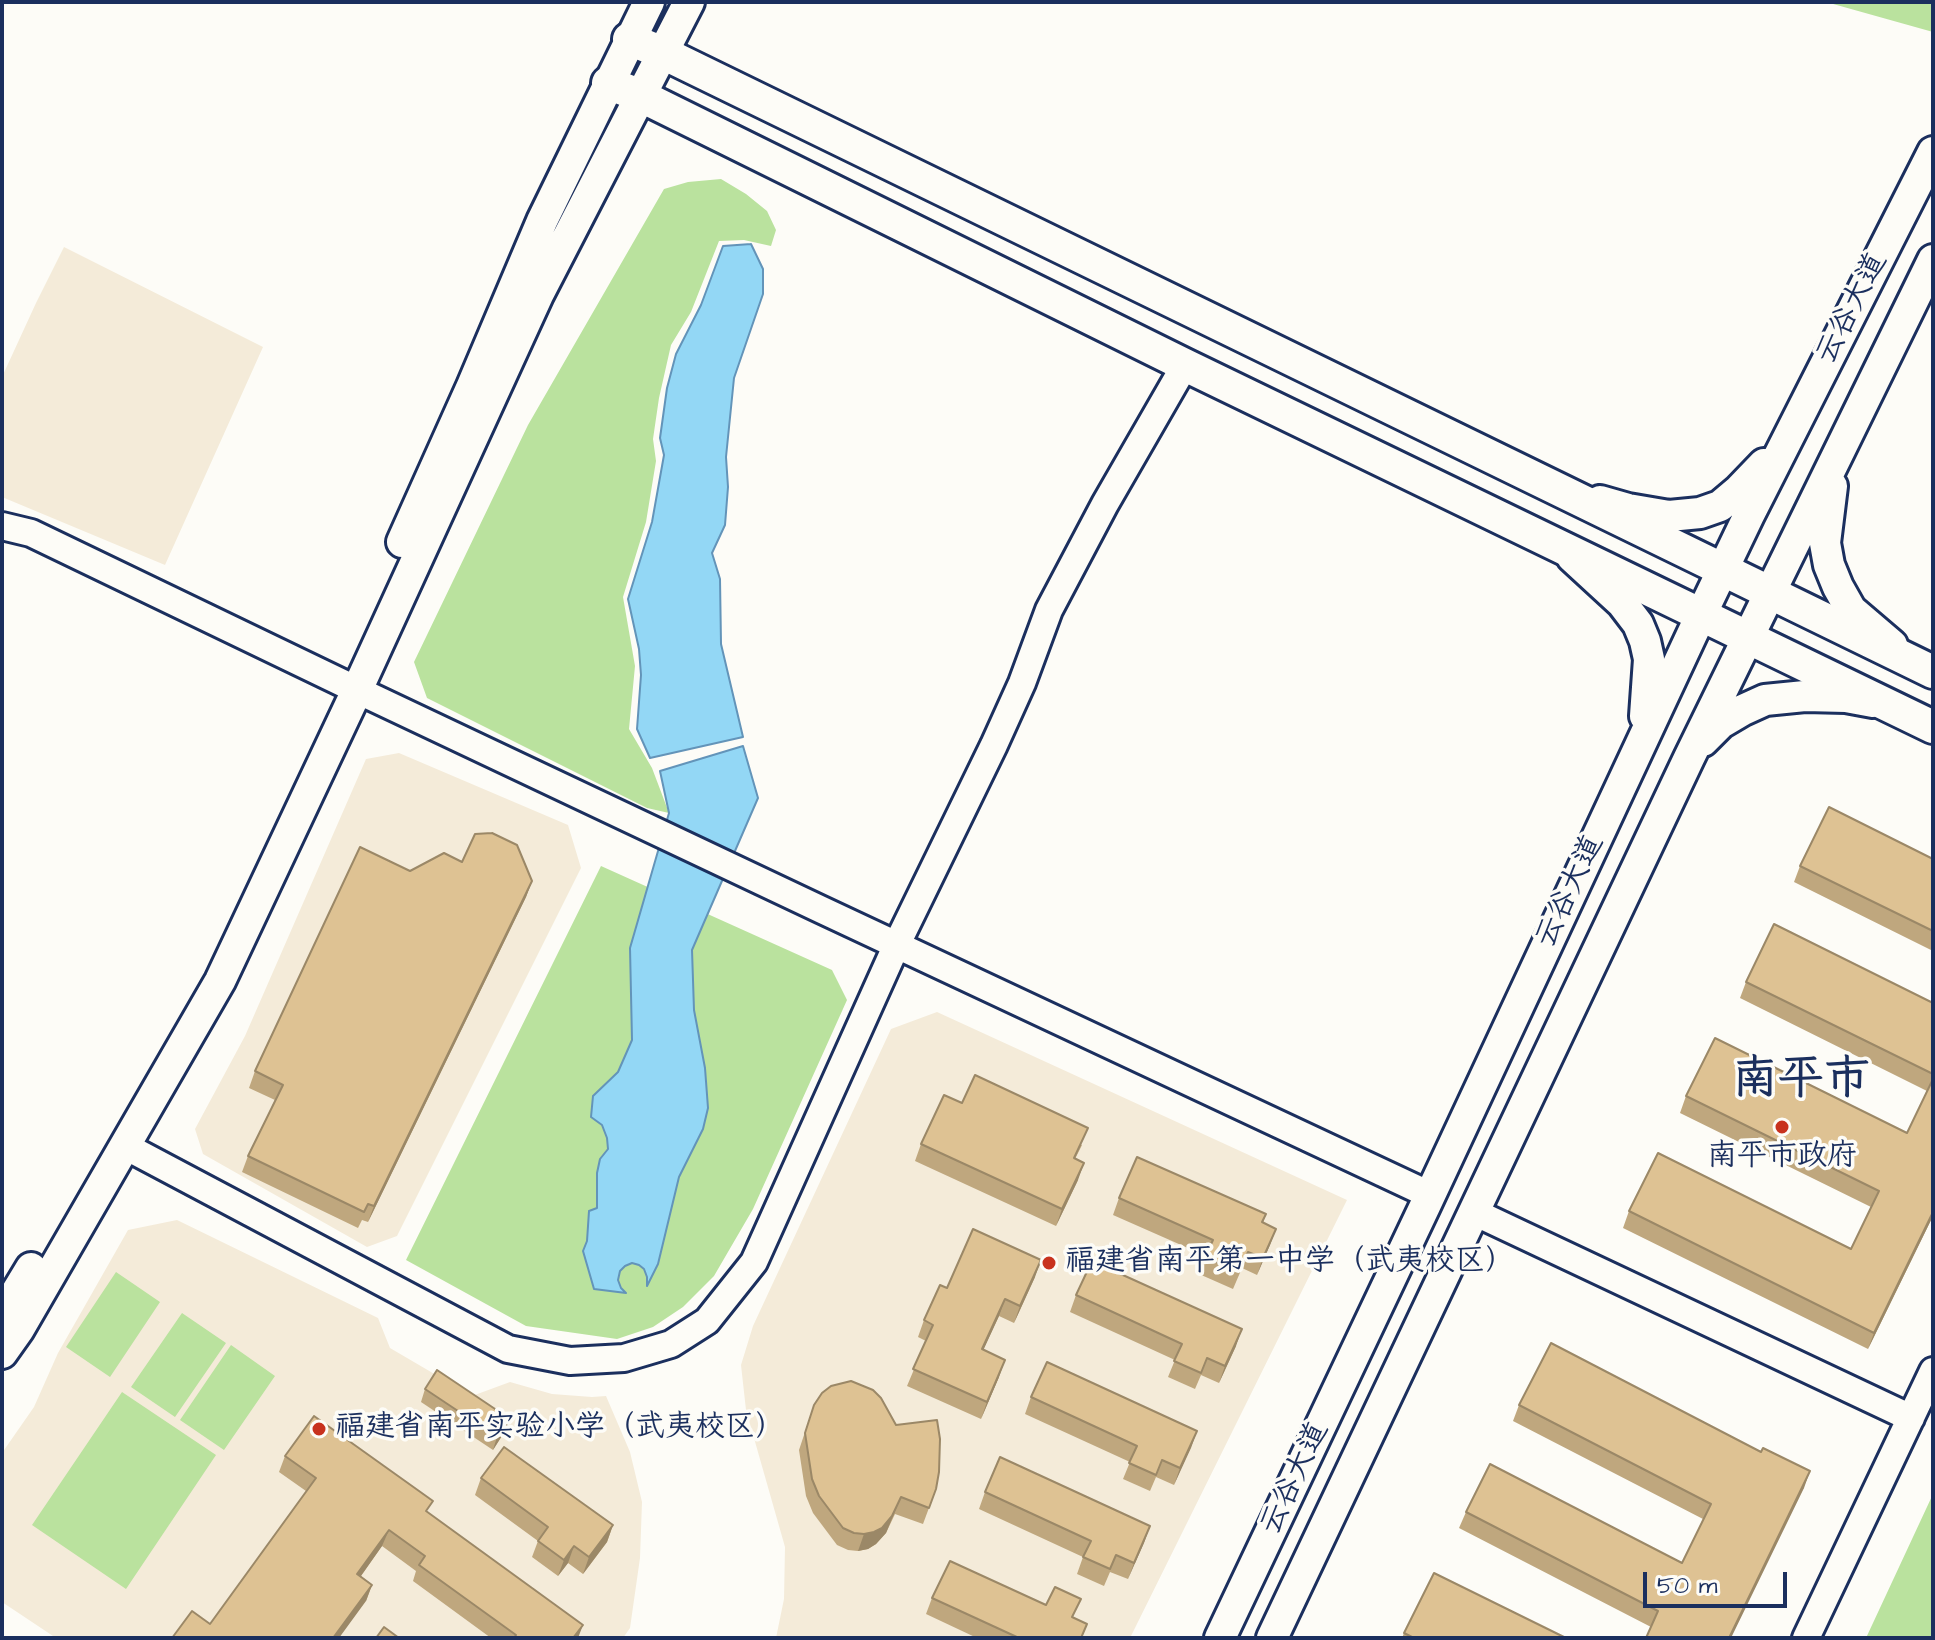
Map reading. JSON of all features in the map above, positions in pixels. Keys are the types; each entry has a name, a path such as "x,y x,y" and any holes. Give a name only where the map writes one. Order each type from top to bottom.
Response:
{"main road":[{"path":"2,1353 19,1329 220,981 346,691 542,221 649,2"},
{"path":"2,1316 109,1141 200,982 346,691 538,295 689,2"},
{"path":"629,39 1922,667"},
{"path":"608,83 641,96 1185,365 1933,727"},
{"name":"云谷大道","path":"1220,1638 1723,569 1933,152"},
{"name":"云谷大道","path":"1272,1638 1689,758 1933,260"},
{"path":"1561,490 1628,509 1669,516 1700,513 1720,506 1739,490 1791,432"},
{"path":"1838,456 1825,543 1829,565 1851,610 1922,667"},
{"path":"1555,543 1622,603 1638,624 1649,659 1643,739"},
{"path":"1689,758 1721,723 1765,700 1805,696 1846,697 1884,704"}],"street":[{"path":"125,1146 508,1349 570,1361 624,1358 671,1344 707,1321 754,1262 894,950 994,745 1022,683 1049,610 1185,365"},
{"path":"2,526 31,533 346,691"},
{"path":"2,542 23,547 346,691 1428,1200"},
{"path":"1471,1219 1908,1423"},
{"path":"1806,1638 1933,1371"}],"shaded area":[{"path":"64,247 263,347 165,565 2,497 2,377"},
{"path":"399,753 568,825 581,868 397,1236 367,1247 203,1154 195,1129 245,1036 366,759"},
{"name":"福建省南平第一中学（武夷校区）","path":"937,1012 1347,1200 1130,1638 776,1638 784,1599 785,1547 746,1410 741,1365 753,1326 891,1029"},
{"name":"福建省南平实验小学（武夷校区）","path":"177,1220 378,1318 390,1348 472,1396 510,1382 552,1394 606,1396 630,1452 642,1502 640,1558 630,1628 623,1638 56,1638 2,1602 2,1453 34,1407 58,1353 128,1230"}],"green space":[{"path":"1826,2 1933,2 1933,32"},
{"path":"721,179 767,211 776,230 771,246 744,240 719,241 691,312 671,345 653,439 656,461 646,522 623,597 635,666 629,729 652,768 669,813 647,808 427,698 414,662 528,425 664,189 688,182"},
{"path":"601,866 832,970 847,1000 753,1209 714,1276 683,1307 653,1327 617,1339 526,1326 406,1260"},
{"path":"116,1272 160,1302 110,1377 66,1347"},
{"path":"182,1313 226,1343 175,1417 131,1387"},
{"path":"231,1345 275,1376 224,1450 180,1420"},
{"path":"122,1392 216,1455 126,1589 32,1525"},
{"path":"1933,1494 1933,1638 1866,1638"}],"water":[{"path":"751,244 763,269 763,294 734,378 726,457 728,487 725,525 712,553 720,579 721,644 743,737 650,758 637,729 641,675 639,649 628,599 652,522 664,455 660,438 667,388 676,354 701,305 723,246"},
{"path":"743,746 758,798 692,950 694,1010 705,1068 708,1108 703,1129 679,1177 658,1264 647,1286 644,1269 632,1263 620,1271 618,1280 626,1293 594,1289 583,1251 587,1241 589,1211 597,1208 600,1159 608,1149 602,1125 591,1117 593,1096 618,1072 632,1040 630,948 669,813 660,771"}],"building":[{"path":"1829,807 1933,859 1933,931 1800,866"},
{"path":"492,833 517,845 532,881 374,1206 368,1204 364,1212 248,1156 283,1085 255,1071 360,847 410,871 444,853 462,862 475,834"},
{"name":"南平市政府","path":"1774,924 1933,1003 1933,1074 1746,982"},
{"path":"1715,1038 1907,1133 1933,1079 1933,1212 1874,1333 1629,1211 1658,1153 1851,1249 1879,1191 1686,1096"},
{"path":"975,1075 1088,1128 1074,1158 1084,1163 1062,1209 921,1144 944,1095 962,1103"},
{"path":"1137,1157 1266,1214 1262,1222 1276,1229 1263,1258 1248,1252 1239,1272 1205,1257 1213,1240 1119,1198"},
{"path":"973,1229 1041,1260 1020,1306 1005,1299 982,1349 1005,1360 987,1402 913,1369 933,1325 924,1320 940,1285 947,1288"},
{"path":"1092,1261 1242,1329 1225,1366 1207,1358 1201,1373 1174,1361 1182,1344 1076,1295"},
{"path":"1551,1343 1761,1452 1763,1448 1810,1471 1729,1638 1646,1638 1658,1611 1466,1512 1490,1464 1682,1563 1711,1504 1519,1405"},
{"path":"1047,1362 1197,1431 1180,1468 1162,1460 1156,1475 1129,1463 1137,1446 1031,1397"},
{"path":"437,1370 510,1419 497,1437 425,1389"},
{"path":"851,1381 873,1390 896,1425 937,1420 940,1439 939,1472 929,1508 901,1497 882,1528 864,1534 843,1528 819,1496 812,1479 805,1433 814,1405 822,1393 831,1386"},
{"path":"314,1416 433,1501 426,1511 583,1625 573,1638 514,1638 516,1635 419,1565 425,1556 389,1530 357,1574 372,1585 333,1638 172,1638 192,1611 210,1624 316,1478 285,1456"},
{"path":"504,1447 613,1525 589,1557 574,1546 564,1560 538,1541 548,1527 481,1478"},
{"path":"1000,1457 1150,1526 1134,1563 1116,1555 1110,1569 1083,1557 1091,1541 985,1492"},
{"path":"950,1561 1046,1605 1055,1587 1081,1599 1072,1617 1087,1624 1081,1638 1019,1638 932,1598"},
{"path":"1434,1573 1566,1638 1414,1638 1404,1633"},
{"path":"384,1627 399,1638 376,1638"}],"place":[{"name":"南平市政府","path":"1782,1127"},
{"name":"福建省南平第一中学（武夷校区）","path":"1049,1263"},
{"name":"福建省南平实验小学（武夷校区）","path":"319,1429"}],"district":[{"name":"南平市","path":"1801,1082"}]}
